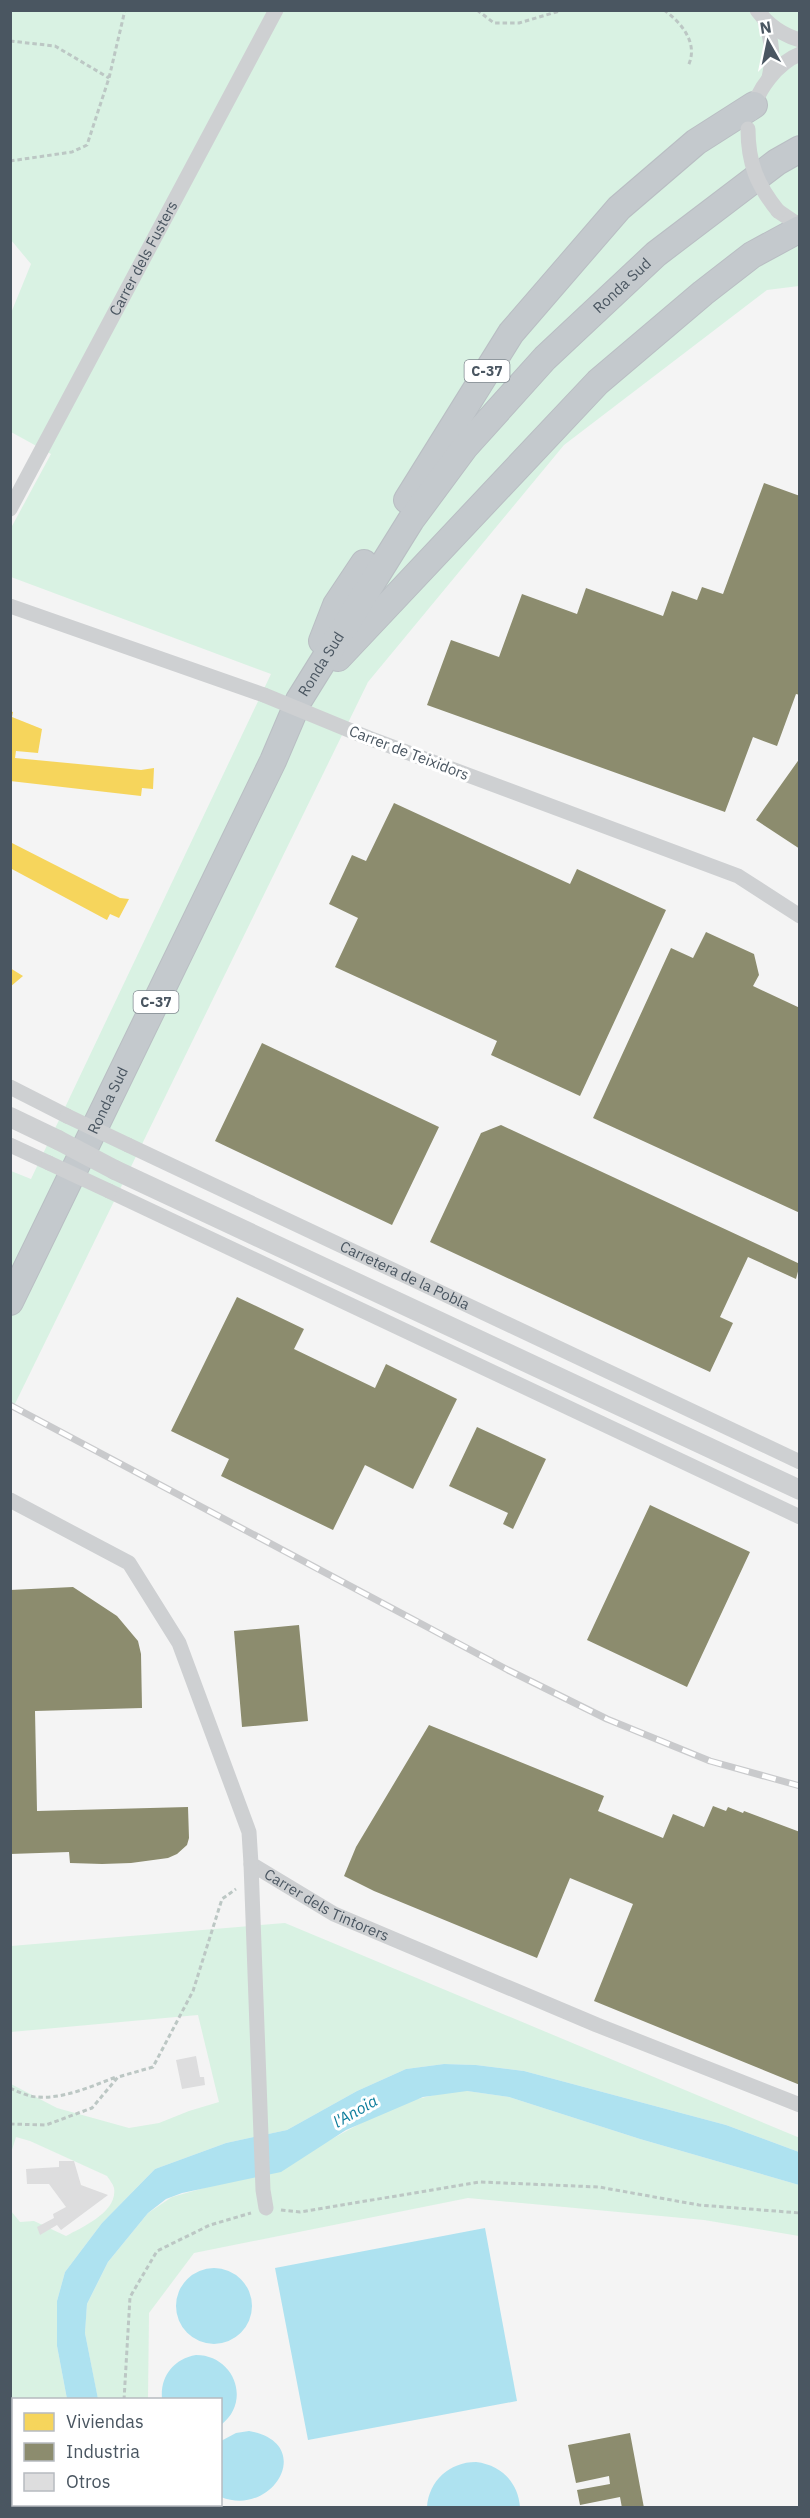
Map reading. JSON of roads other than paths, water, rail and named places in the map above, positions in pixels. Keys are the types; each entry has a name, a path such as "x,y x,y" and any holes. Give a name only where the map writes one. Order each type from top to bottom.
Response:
{"highway":[{"name":"C-37","path":"299,700 336,606 409,496 511,333 619,208 696,142 751,117"},
{"name":"Ronda Sud","path":"10,1302 273,760 299,700 411,520 465,447 545,358 656,254 777,162 800,149"},
{"name":"C-37","path":"299,700 598,382 703,293 753,255 800,228"}],"street":[{"name":"Carrer dels Fusters","path":"10,508 276,10"},
{"path":"761,16 787,36 800,40"},
{"path":"761,16 772,41 773,59 770,78 751,117 748,150 761,190 778,211 800,228"},
{"path":"770,78 793,57 800,54"},
{"name":"Carrer de Teixidors","path":"10,606 264,695 366,737 738,876 800,916"},
{"name":"Carretera de la Pobla","path":"10,1087 128,1146 800,1462"},
{"name":"Carretera de la Pobla","path":"10,1117 115,1170 800,1491"},
{"path":"10,1145 800,1517"},
{"name":"Carrer dels Tintorers","path":"10,1500 129,1563 179,1642 249,1832 252,1871 334,1914 597,2025 800,2105"},
{"path":"252,1871 263,2190 266,2208"}],"water":[{"name":"l'Anoia","path":"444,2064 524,2071 726,2125 799,2152 799,2185 640,2139 509,2097 467,2091 423,2097 346,2130 281,2172 182,2193 166,2199 148,2213 108,2262 87,2304 85,2333 98,2398 67,2398 57,2346 57,2301 65,2272 102,2223 155,2169 226,2143 287,2130 357,2091 406,2069"},
{"path":"485,2228 517,2401 308,2440 275,2268"},
{"path":"214,2268 229,2271 241,2279 249,2291 252,2306 249,2321 241,2333 229,2341 214,2344 199,2341 187,2333 179,2321 176,2306 179,2291 187,2279 199,2271"},
{"path":"196,2355 209,2357 229,2371 237,2392 236,2404 222,2424 222,2398 162,2398 166,2376 175,2365"},
{"path":"249,2431 269,2438 281,2449 284,2463 280,2476 271,2489 257,2497 240,2501 222,2497 222,2440 236,2433"},
{"path":"476,2462 493,2467 507,2476 516,2490 520,2507 427,2507 432,2489 442,2475 457,2465"}],"railway":[{"path":"10,1405 508,1670 607,1719 710,1761 800,1786"}]}
